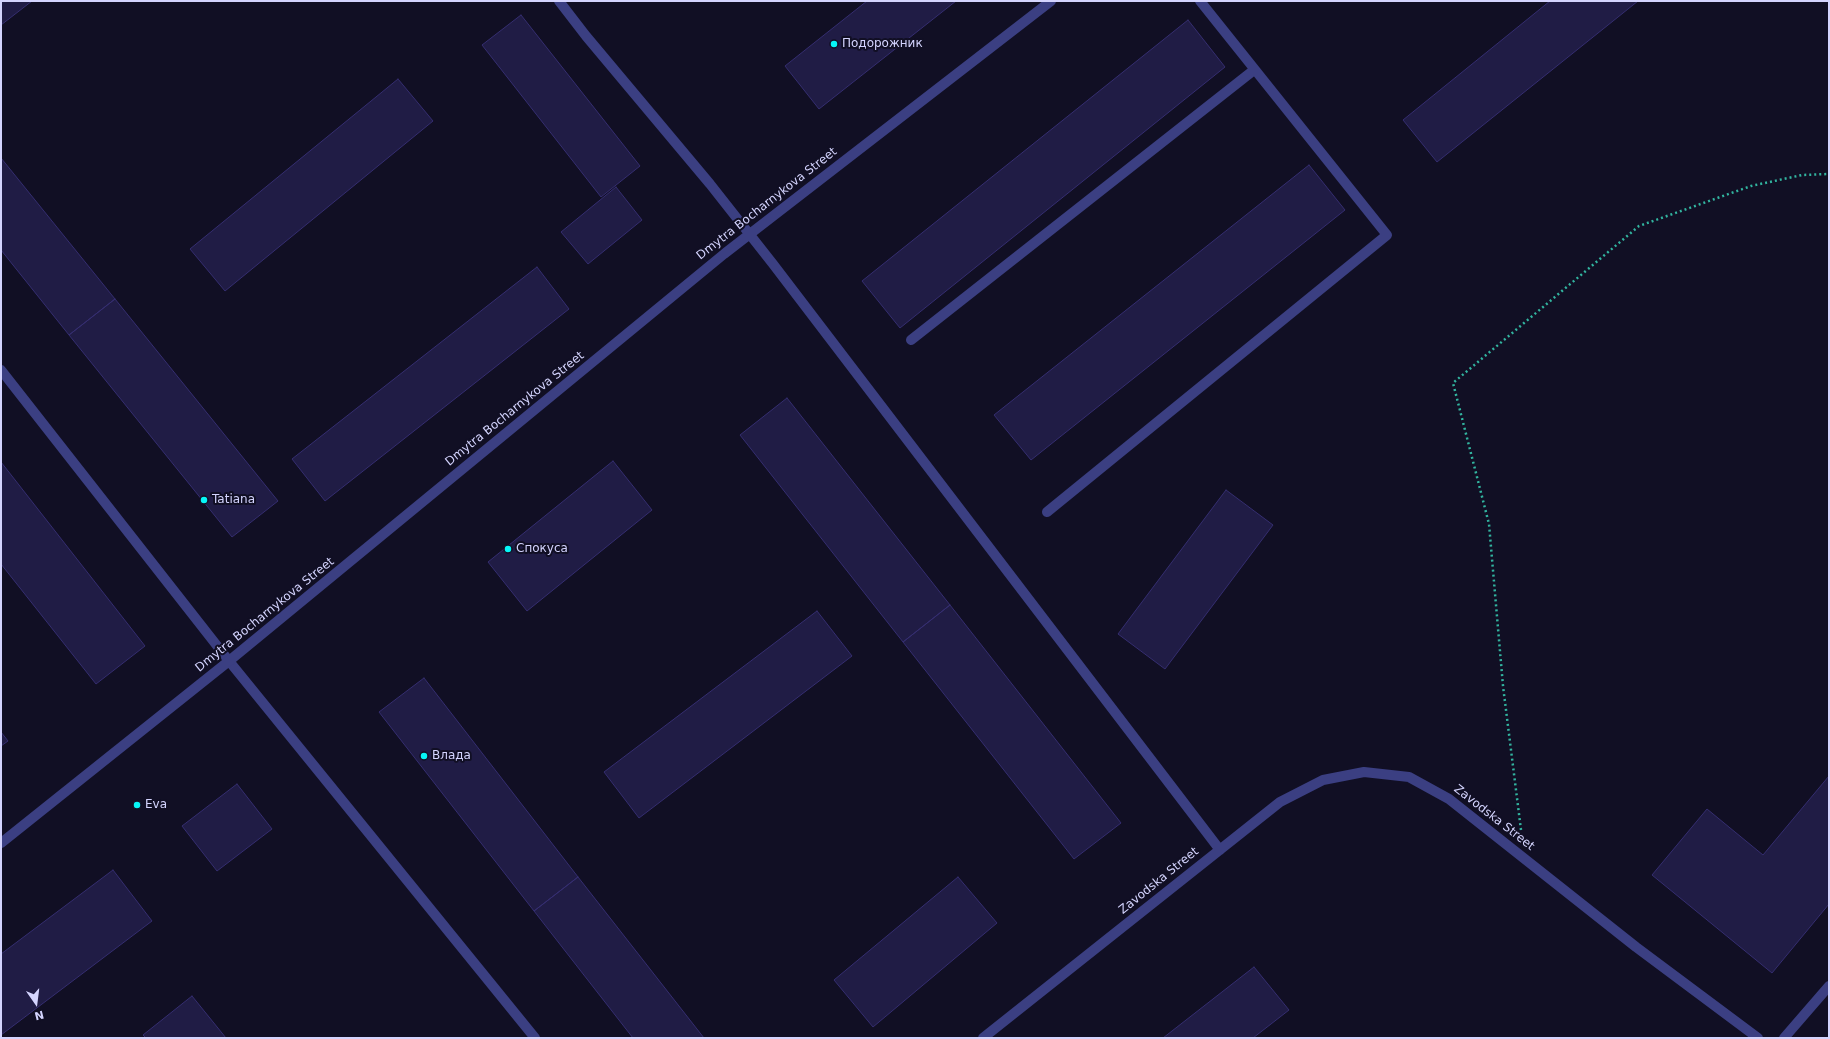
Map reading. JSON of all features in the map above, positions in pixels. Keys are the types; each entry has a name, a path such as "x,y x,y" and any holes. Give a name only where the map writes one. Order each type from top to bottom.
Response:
{"street":[{"path":"559,1 749,234 1220,850"},
{"name":"Dmytra Bocharnykova Street","path":"1,843 229,661 749,234 1051,1"},
{"path":"1047,512 1387,235 1200,1"},
{"path":"911,340 1254,70"},
{"path":"1,370 229,661 536,1038"},
{"name":"Zavodska Street","path":"983,1038 1280,802 1323,780 1364,772 1409,777 1443,795 1636,946 1758,1038"},
{"path":"1784,1038 1829,986"}],"path":[{"path":"1524,857 1517,788 1503,686 1488,524 1453,383 1639,226 1751,186 1802,174 1829,174"}],"building":[{"path":"1,1 32,1 1,25"},
{"path":"867,1 956,1 819,109 785,66"},
{"path":"1550,1 1638,1 1437,162 1403,120"},
{"path":"521,15 640,166 601,197 482,45"},
{"path":"1188,20 1225,67 900,328 862,281"},
{"path":"398,79 433,121 225,291 190,249"},
{"path":"1,158 115,299 69,335 1,250"},
{"path":"1309,165 1345,210 1031,460 994,415"},
{"path":"616,187 642,220 588,264 561,232"},
{"path":"537,267 569,309 325,501 292,459"},
{"path":"115,299 278,501 232,537 69,335"},
{"path":"787,398 950,605 903,642 740,435"},
{"path":"613,461 652,510 527,611 488,562"},
{"path":"1,462 145,646 96,684 1,564"},
{"path":"1226,490 1273,525 1165,669 1118,634"},
{"path":"950,605 1121,823 1074,859 903,642"},
{"path":"817,611 852,656 639,818 604,772"},
{"path":"424,678 578,877 534,911 379,712"},
{"path":"1,732 8,741 1,746"},
{"path":"1829,776 1829,904 1772,973 1652,875 1707,809 1763,855"},
{"path":"237,784 272,829 217,871 182,826"},
{"path":"113,870 152,921 1,1035 1,954"},
{"path":"578,877 704,1038 633,1038 534,911"},
{"path":"958,877 997,923 873,1027 834,980"},
{"path":"1254,967 1289,1010 1253,1038 1163,1038"},
{"path":"192,996 226,1038 146,1038 143,1035"}],"place":[{"name":"Подорожник","path":"834,44"},
{"name":"Tatiana","path":"204,500"},
{"name":"Спокуса","path":"508,549"},
{"name":"Влада","path":"424,756"},
{"name":"Eva","path":"137,805"}]}
